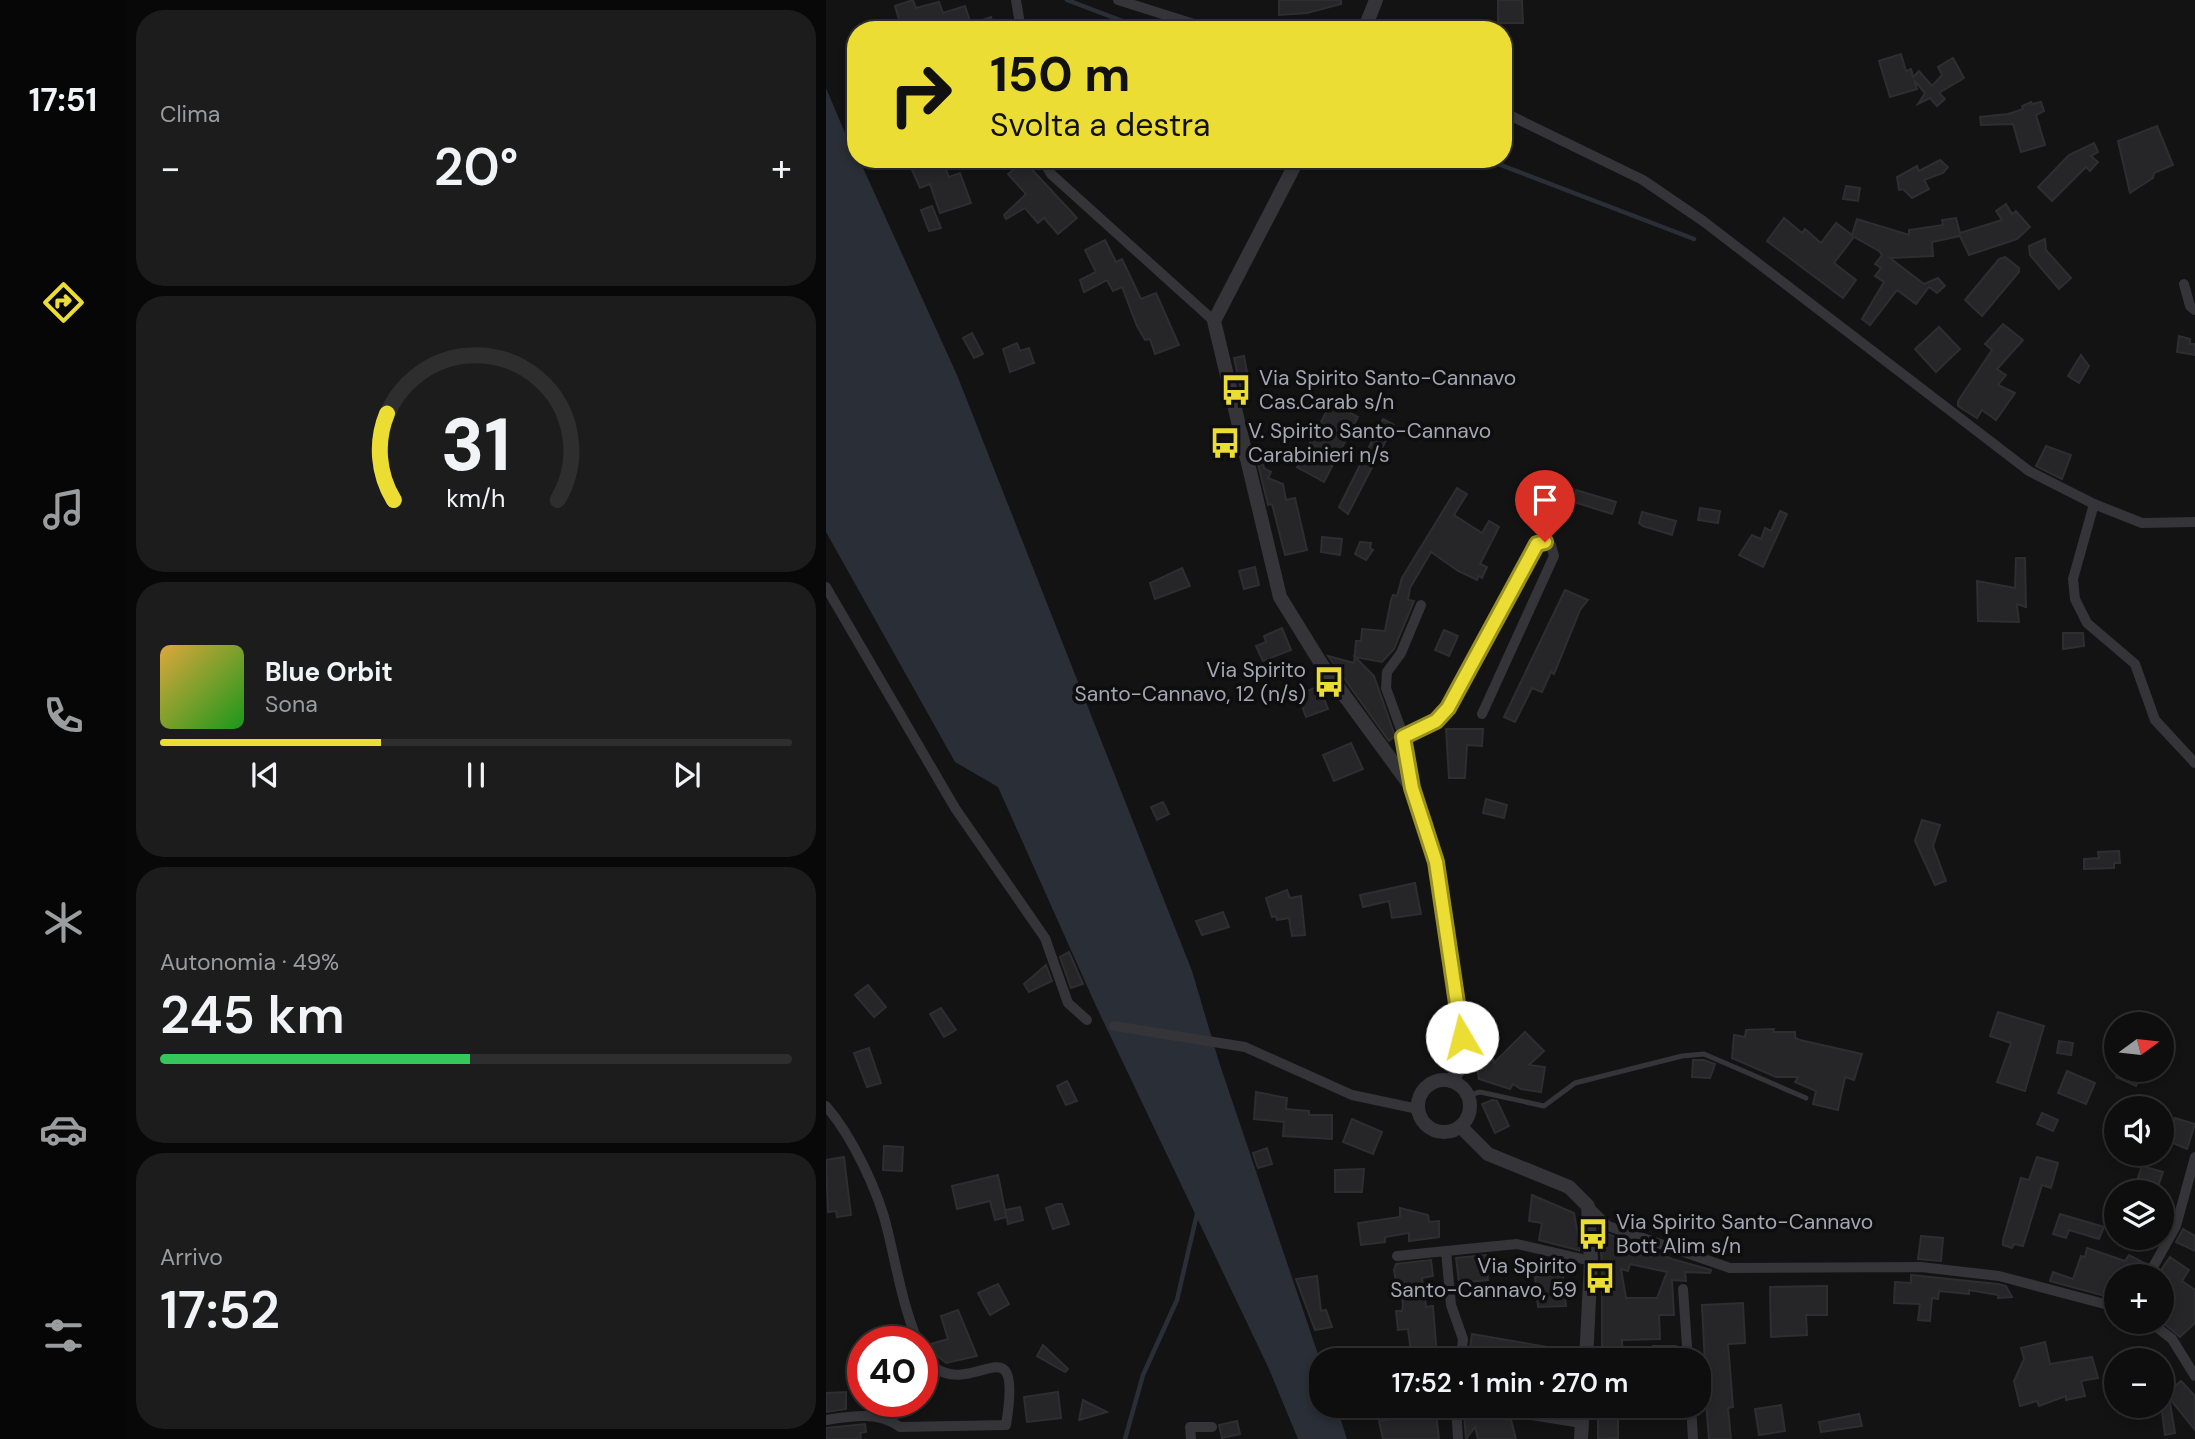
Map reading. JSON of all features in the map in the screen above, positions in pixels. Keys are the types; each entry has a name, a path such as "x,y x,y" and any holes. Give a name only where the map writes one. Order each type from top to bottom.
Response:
{"street":[{"path":"1118,0 1184,21"},
{"path":"1368,21 1377,0"},
{"path":"1512,116 1643,180 1703,221 2029,471 2094,504 2142,523 2195,522"},
{"path":"1047,168 1213,321 1280,597 1322,665 1412,788"},
{"path":"1213,321 1293,168"},
{"path":"2184,284 2190,306 2195,310"},
{"path":"2094,504 2073,579 2075,599 2087,622 2136,664 2155,720 2195,763"},
{"path":"1403,737 1436,721 1448,708 1537,544 1545,542 1551,545 1554,556 1482,714"},
{"path":"826,587 955,808 1045,938 1068,1003 1087,1020"},
{"path":"1422,605 1401,653 1387,672 1385,688 1403,737 1412,788 1436,862 1462,1037 1463,1065 1451,1081"},
{"path":"1114,1026 1245,1047 1352,1095 1418,1109"},
{"path":"1439,1080 1462,1086 1469,1096 1471,1107 1468,1118 1461,1127 1439,1133 1429,1128 1418,1109 1420,1096 1427,1086 1439,1080"},
{"path":"826,1106 844,1127 888,1228 905,1311 911,1326"},
{"path":"1461,1127 1488,1154 1569,1187 1608,1226 1730,1268 1921,1267 1999,1276 2104,1304"},
{"path":"2155,1264 2176,1226 2195,1157"},
{"path":"1587,1348 1591,1261 1588,1206"},
{"path":"1397,1256 1517,1244 1591,1261"},
{"path":"1446,1251 1451,1305 1463,1339 1462,1348"},
{"path":"1683,1289 1687,1348"},
{"path":"2166,1334 2172,1339 2195,1376"},
{"path":"866,1417 889,1419 900,1427 1006,1425 1009,1376 1003,1368 995,1365 960,1376 938,1369"},
{"path":"826,1420 847,1417"},
{"path":"1457,1418 1458,1439"},
{"path":"1519,1418 1584,1434"},
{"path":"1692,1418 1693,1439"},
{"path":"1191,1439 1190,1427 1212,1427"}],"lane":[{"path":"1469,1096 1480,1092 1544,1106 1575,1083 1682,1056 1704,1054 1806,1098"}],"shaded area":[{"path":"826,88 847,138 847,168 863,168 957,375 1192,971 1219,1062 1316,1348 1309,1348 1309,1418 1340,1418 1347,1439 1298,1439 1269,1369 1096,1006 998,787 955,762 826,532"}],"building":[{"path":"913,0 916,8 939,2 943,13 965,6 970,21 899,21 895,6"},
{"path":"1279,0 1341,0 1341,4 1307,13 1279,15"},
{"path":"1498,0 1522,0 1523,23 1498,21"},
{"path":"1901,54 1906,71 1911,69 1913,77 1919,71 1932,86 1942,75 1938,67 1953,58 1964,78 1939,93 1945,99 1937,106 1930,98 1918,104 1925,93 1914,80 1917,89 1890,97 1879,61"},
{"path":"2041,102 2044,111 2036,115 2045,145 2021,152 2013,124 1981,125 1980,117 2008,114 2023,109 2022,106"},
{"path":"2157,126 2173,165 2154,173 2153,178 2130,193 2118,141"},
{"path":"2094,143 2098,152 2091,156 2098,162 2090,171 2086,167 2052,201 2038,187 2069,155"},
{"path":"1940,160 1948,167 1943,173 1924,180 1929,189 1912,198 1903,189 1899,190 1897,177 1917,166 1919,171"},
{"path":"911,168 945,168 949,177 960,173 971,203 940,213 930,184 920,188"},
{"path":"1015,168 1031,168 1077,218 1058,234 1044,218 1038,223 1025,208 1006,219 1004,215 1026,194 1008,174"},
{"path":"1846,186 1860,188 1858,201 1843,199"},
{"path":"2006,204 2012,214 2016,211 2030,227 2017,239 1969,255 1960,236 1932,242 1933,256 1890,258 1924,284 1938,278 1945,286 1937,293 1929,287 1916,304 1897,290 1870,325 1862,319 1884,282 1875,276 1881,268 1875,264 1882,255 1879,251 1854,237 1834,263 1856,280 1843,298 1767,241 1784,218 1802,233 1805,229 1821,243 1836,223 1852,235 1857,219 1909,235 1909,230 1943,225 1942,220 1956,218 1960,233 2002,220 1996,211"},
{"path":"932,206 941,228 929,231 921,210"},
{"path":"2045,239 2046,250 2071,278 2059,289 2030,255 2029,246"},
{"path":"1105,240 1116,262 1122,259 1141,299 1156,293 1179,345 1155,354 1150,339 1145,340 1137,326 1122,287 1113,291 1107,280 1084,292 1080,280 1096,272 1085,250"},
{"path":"2005,257 2019,268 2019,272 1982,316 1965,300 1999,259"},
{"path":"2003,324 2023,340 1997,369 2006,375 1998,385 2015,393 1996,420 1982,410 1977,418 1958,406 1958,401 1992,350 1985,344"},
{"path":"1939,327 1960,349 1936,372 1915,349"},
{"path":"972,333 983,354 974,358 963,338"},
{"path":"2179,336 2190,339 2190,344 2195,344 2195,355 2177,352"},
{"path":"1017,343 1020,351 1029,348 1034,363 1010,372 1003,349"},
{"path":"2081,355 2089,366 2079,383 2068,376"},
{"path":"1244,356 1250,388 1241,390 1234,358"},
{"path":"1331,403 1358,417 1324,482 1297,467"},
{"path":"1383,419 1394,425 1348,514 1339,507"},
{"path":"2046,446 2071,455 2062,479 2036,466"},
{"path":"1262,459 1264,468 1271,472 1268,478 1283,484 1286,500 1295,498 1307,550 1285,555 1272,504 1268,505 1257,460"},
{"path":"1457,488 1467,494 1454,515 1482,533 1489,521 1499,527 1480,564 1487,567 1482,578 1479,576 1477,580 1458,571 1431,552 1410,588 1408,600 1414,601 1394,649 1382,662 1355,657 1374,676 1395,736 1389,741 1328,656 1354,663 1356,641 1361,641 1362,629 1385,631 1393,595 1397,596 1402,578"},
{"path":"1576,490 1616,502 1612,514 1574,502"},
{"path":"1700,508 1720,511 1718,523 1698,520"},
{"path":"1780,511 1787,514 1763,567 1739,555 1752,535 1761,539 1765,528 1771,531"},
{"path":"1642,512 1676,521 1672,535 1639,523"},
{"path":"1322,537 1342,539 1340,555 1321,552"},
{"path":"1360,542 1371,543 1370,548 1373,550 1366,560 1355,554"},
{"path":"2016,558 2025,558 2026,607 2017,604 2019,622 1978,621 1977,581 2015,588"},
{"path":"1255,567 1259,585 1244,589 1239,571"},
{"path":"1182,568 1190,586 1155,599 1150,583"},
{"path":"1565,590 1588,600 1580,610 1554,674 1551,672 1542,692 1532,688 1515,722 1504,717"},
{"path":"1282,628 1291,650 1263,661 1256,646 1266,642 1264,636"},
{"path":"1444,630 1458,636 1449,656 1435,650"},
{"path":"2063,633 2083,633 2084,646 2063,649"},
{"path":"1319,686 1328,709 1306,717 1298,695"},
{"path":"1446,729 1483,729 1482,746 1467,745 1465,778 1449,778"},
{"path":"1351,743 1363,769 1334,781 1323,755"},
{"path":"1486,799 1507,805 1504,818 1483,813"},
{"path":"1163,802 1169,814 1157,820 1151,807"},
{"path":"1922,820 1940,825 1933,846 1946,881 1935,885 1915,841"},
{"path":"2119,851 2120,863 2114,863 2114,868 2084,869 2084,859 2099,858 2098,852"},
{"path":"1415,883 1421,914 1392,918 1389,901 1363,907 1360,895"},
{"path":"1287,890 1290,898 1301,896 1305,935 1292,936 1289,918 1277,920 1276,916 1272,917 1266,898"},
{"path":"1223,912 1229,927 1202,935 1196,921"},
{"path":"1069,952 1083,984 1071,988 1060,957"},
{"path":"1046,965 1052,981 1029,992 1024,984"},
{"path":"868,985 886,1007 874,1017 855,995"},
{"path":"941,1008 956,1030 944,1037 930,1014"},
{"path":"1485,1011 1494,1063 1525,1032 1544,1051 1529,1065 1545,1067 1541,1092 1521,1089 1513,1084 1510,1089 1479,1079 1469,1015"},
{"path":"1998,1012 2044,1026 2025,1091 1997,1082 2011,1043 1990,1036"},
{"path":"1774,1029 1773,1032 1795,1032 1795,1038 1800,1040 1862,1054 1854,1080 1845,1077 1838,1110 1813,1104 1816,1091 1795,1082 1798,1077 1776,1077 1732,1058 1734,1035 1745,1037 1746,1030"},
{"path":"2059,1041 2073,1043 2071,1055 2057,1053"},
{"path":"869,1048 881,1083 867,1087 854,1053"},
{"path":"1693,1060 1715,1064 1710,1078 1692,1077"},
{"path":"2067,1071 2095,1083 2086,1104 2058,1093"},
{"path":"1067,1081 1077,1101 1066,1105 1057,1086"},
{"path":"1256,1092 1287,1098 1286,1109 1309,1111 1309,1115 1332,1115 1332,1139 1283,1136 1284,1122 1254,1119"},
{"path":"1497,1101 1509,1126 1495,1133 1482,1104"},
{"path":"2042,1113 2058,1120 2053,1131 2037,1124"},
{"path":"2175,1118 2195,1124 2187,1149 2174,1143"},
{"path":"1352,1119 1382,1132 1373,1154 1343,1142"},
{"path":"884,1146 903,1147 902,1171 883,1170"},
{"path":"1267,1148 1272,1164 1258,1168 1253,1153"},
{"path":"844,1157 851,1215 837,1217 836,1211 828,1212 826,1160"},
{"path":"2037,1157 2058,1163 2051,1188 2042,1185 2023,1246 2014,1244 2012,1248 2003,1245 2003,1240 2021,1178 2029,1180"},
{"path":"2142,1166 2163,1172 2160,1180 2137,1180"},
{"path":"1364,1169 1362,1192 1335,1192 1335,1170"},
{"path":"998,1175 1006,1217 995,1220 990,1201 957,1209 952,1186"},
{"path":"1532,1195 1574,1213 1581,1251 1539,1240 1542,1223 1529,1221"},
{"path":"1062,1204 1069,1224 1053,1229 1046,1208"},
{"path":"1020,1207 1023,1220 1008,1224 1005,1210"},
{"path":"1400,1208 1428,1215 1429,1222 1439,1221 1439,1237 1409,1241 1409,1233 1385,1237 1385,1242 1361,1245 1358,1223 1400,1217"},
{"path":"2060,1214 2104,1227 2099,1239 2069,1230 2066,1238 2053,1234"},
{"path":"1599,1228 1605,1233 1672,1259 1711,1270 1710,1273 1685,1272 1686,1281 1672,1280 1674,1315 1659,1315 1660,1339 1622,1340 1622,1348 1602,1348","holes":["1630,1264 1667,1272 1657,1298 1626,1298 1621,1269 1628,1271"]},
{"path":"2183,1229 2195,1236 2195,1251 2176,1242"},
{"path":"1921,1236 1943,1238 1941,1261 1918,1259"},
{"path":"2087,1248 2125,1261 2129,1255 2146,1264 2104,1264 2104,1296 2050,1281 2053,1272 2073,1279 2081,1256 2085,1257"},
{"path":"1486,1255 1488,1280 1459,1283 1456,1258"},
{"path":"2170,1257 2189,1270 2182,1281 2195,1290 2195,1323 2180,1337 2174,1332 2174,1264 2165,1264"},
{"path":"1431,1260 1433,1276 1422,1278 1426,1307 1433,1306 1436,1348 1410,1348 1408,1329 1398,1330 1396,1311 1402,1311 1403,1305 1400,1282 1396,1282 1396,1264"},
{"path":"1563,1275 1566,1306 1538,1307 1535,1277"},
{"path":"1911,1275 1998,1284 2006,1286 2012,1297 1998,1298 1998,1295 1969,1290 1969,1294 1939,1291 1938,1299 1932,1298 1930,1321 1918,1320 1920,1304 1894,1303 1895,1282 1911,1283"},
{"path":"1317,1276 1321,1311 1326,1310 1332,1327 1315,1330 1296,1279"},
{"path":"998,1284 1009,1304 990,1315 978,1293"},
{"path":"1827,1286 1827,1315 1806,1315 1807,1335 1771,1337 1770,1287"},
{"path":"1743,1303 1745,1343 1728,1344 1733,1407 1728,1408 1731,1439 1709,1439 1707,1418 1711,1418 1711,1348 1704,1348 1702,1305"},
{"path":"958,1310 977,1356 946,1363 938,1356 938,1342 948,1339 941,1316"},
{"path":"1472,1334 1554,1348 1470,1348"},
{"path":"2045,1342 2050,1364 2092,1357 2098,1378 2081,1381 2085,1396 2066,1400 2066,1396 2039,1406 2037,1401 2020,1406 2014,1381 2024,1359 2021,1348"},
{"path":"1043,1345 1068,1369 1065,1372 1037,1356"},
{"path":"1653,1346 1676,1348 1653,1348"},
{"path":"2181,1381 2195,1396 2195,1430 2174,1404 2174,1387"},
{"path":"846,1392 846,1409 826,1412 826,1393"},
{"path":"1058,1392 1061,1418 1027,1422 1024,1397"},
{"path":"1083,1400 1107,1412 1079,1420"},
{"path":"1781,1405 1785,1431 1759,1435 1755,1409"},
{"path":"1859,1414 1862,1426 1821,1432 1819,1422"},
{"path":"1437,1418 1439,1439 1383,1439 1379,1421"},
{"path":"1464,1418 1511,1420 1516,1439 1478,1439 1475,1427 1466,1439"},
{"path":"1598,1418 1618,1418 1618,1438 1598,1439"},
{"path":"2163,1418 2172,1418 2175,1433 2165,1435"},
{"path":"1237,1421 1240,1434 1222,1438 1219,1425"},
{"path":"865,1424 866,1432 860,1433 861,1439 826,1439 826,1428"}],"waterway":[{"path":"1067,0 1122,21"},
{"path":"1509,168 1694,239"},
{"path":"1125,1439 1143,1375 1177,1300 1197,1214"}],"place":[{"name":"Via Spirito Santo-Cannavo Cas.Carab s/n","path":"1236,390"},
{"name":"V. Spirito Santo-Cannavo Carabinieri n/s","path":"1225,443"},
{"name":"Via Spirito Santo-Cannavo, 12 (n/s)","path":"1329,682"},
{"name":"Via Spirito Santo-Cannavo Bott Alim s/n","path":"1593,1234"},
{"name":"Via Spirito Santo-Cannavo, 59","path":"1600,1278"}],"route":[{"path":"1462,1037 1436,862 1426,823 1412,788 1407,746 1403,737 1436,721 1448,708 1537,544 1545,542"}]}
